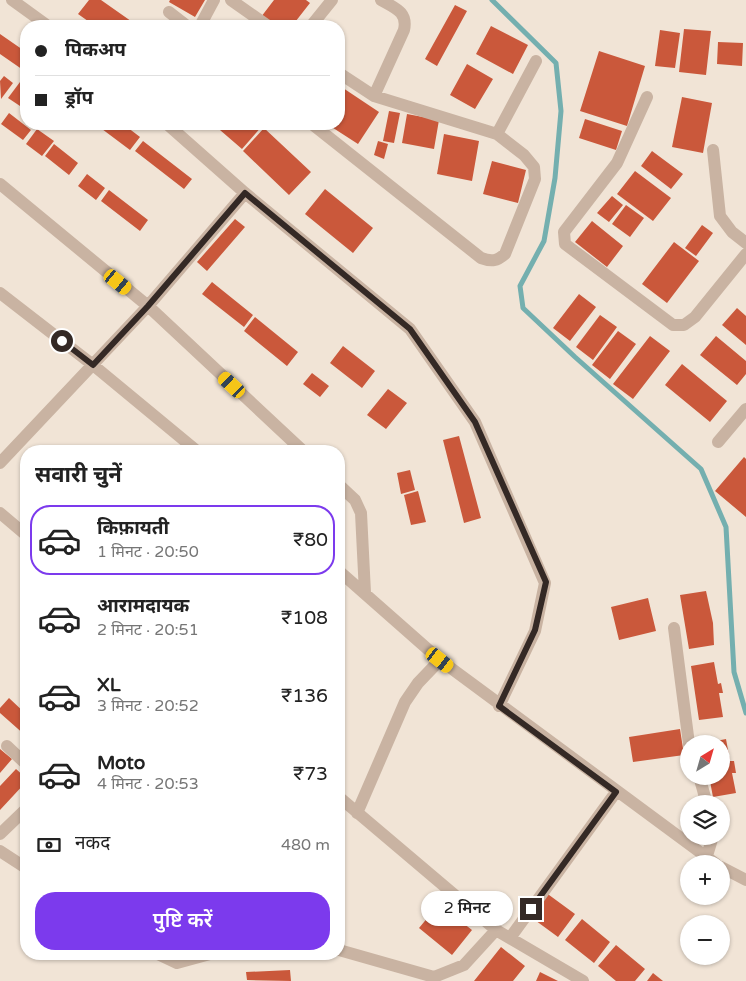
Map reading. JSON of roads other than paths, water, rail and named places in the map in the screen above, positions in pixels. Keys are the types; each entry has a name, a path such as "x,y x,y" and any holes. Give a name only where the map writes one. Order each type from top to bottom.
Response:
{"street":[{"path":"12,0 40,20"},
{"path":"203,20 214,0"},
{"path":"231,0 259,20"},
{"path":"316,20 332,0"},
{"path":"374,96 404,30 406,21 403,13 381,0"},
{"path":"169,12 179,20"},
{"path":"497,134 536,61"},
{"path":"320,130 482,258 490,261 498,260 505,254 535,179 534,167 524,155 497,134 374,96 345,77"},
{"path":"647,98 618,163 564,232 565,244 673,325 684,325 695,316 746,254"},
{"path":"174,130 245,193 410,329 475,422 546,582 535,630 499,706"},
{"path":"713,150 720,216 732,232 746,242"},
{"path":"0,184 148,306 297,445"},
{"path":"0,463 148,306 245,193"},
{"path":"0,293 93,365 190,445"},
{"path":"718,442 746,409"},
{"path":"345,491 355,500 361,512 365,593"},
{"path":"0,513 20,530"},
{"path":"345,576 440,660 499,706 703,855"},
{"path":"674,628 688,735"},
{"path":"357,813 405,702 418,683 440,660"},
{"path":"7,746 20,758"},
{"path":"510,938 616,792"},
{"path":"345,803 496,930 583,981"},
{"path":"0,834 20,815"},
{"path":"0,851 20,864"},
{"path":"730,872 746,880"},
{"path":"345,952 434,977 464,965 496,930"},
{"path":"169,960 177,964 190,960"}],"waterway":[{"path":"492,0 556,63 561,111 555,178 544,241 520,286 523,308 701,469 726,527 734,672 746,713"}]}
